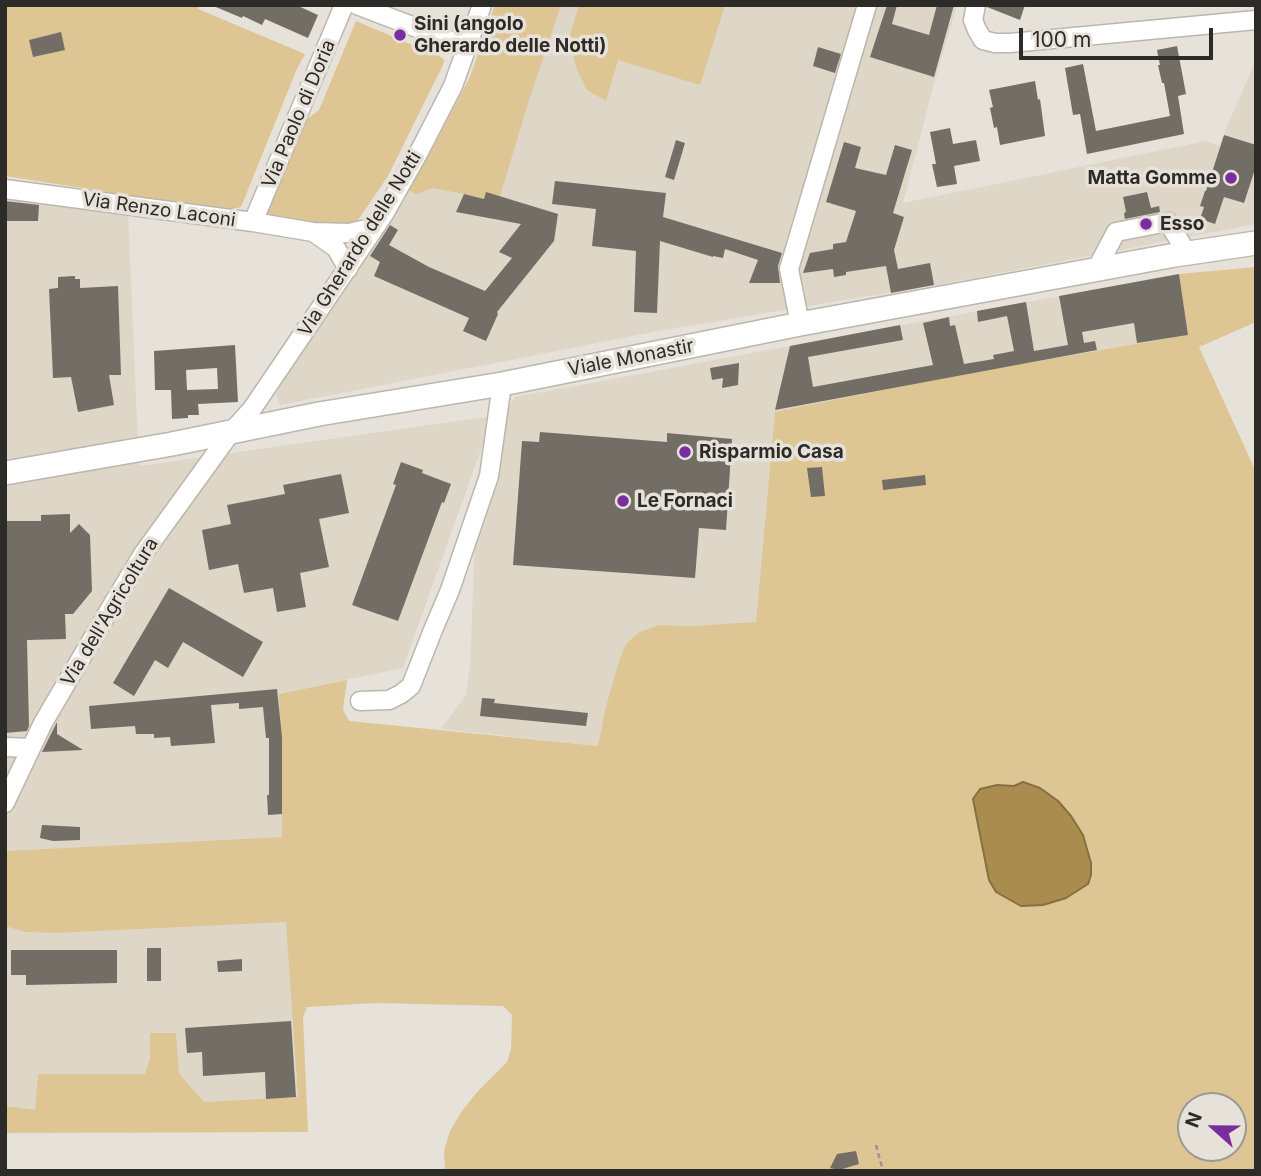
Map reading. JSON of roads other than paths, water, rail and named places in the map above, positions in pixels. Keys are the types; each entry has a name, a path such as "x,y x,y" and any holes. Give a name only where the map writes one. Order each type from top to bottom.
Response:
{"main road":[{"name":"Viale Monastir","path":"5,473 172,444 319,414 502,384 800,324 1187,253 1256,243"}],"street":[{"name":"Via Paolo di Doria","path":"253,222 344,5"},
{"path":"357,5 467,47"},
{"name":"Via Gherardo delle Notti","path":"232,431 252,409 384,214 453,86 482,5"},
{"path":"800,324 789,270 867,5"},
{"path":"976,5 973,20 977,30 983,40 995,43 1256,20"},
{"name":"Via Renzo Laconi","path":"5,189 313,232 349,233 375,227"},
{"path":"1096,270 1116,232 1168,222 1187,253"},
{"path":"313,232 336,248 348,269"},
{"path":"1229,247 1256,255"},
{"path":"360,701 388,700 411,686 450,590 489,476 502,384"},
{"name":"Via dell'Agricoltura","path":"5,803 43,723 136,566 232,431"},
{"path":"5,747 31,748"}],"place":[{"name":"Sini (angolo Gherardo delle Notti)","path":"400,35"},
{"name":"Matta Gomme","path":"1231,178"},
{"name":"Esso","path":"1146,224"},
{"name":"Risparmio Casa","path":"685,452"},
{"name":"Le Fornaci","path":"623,501"}]}
